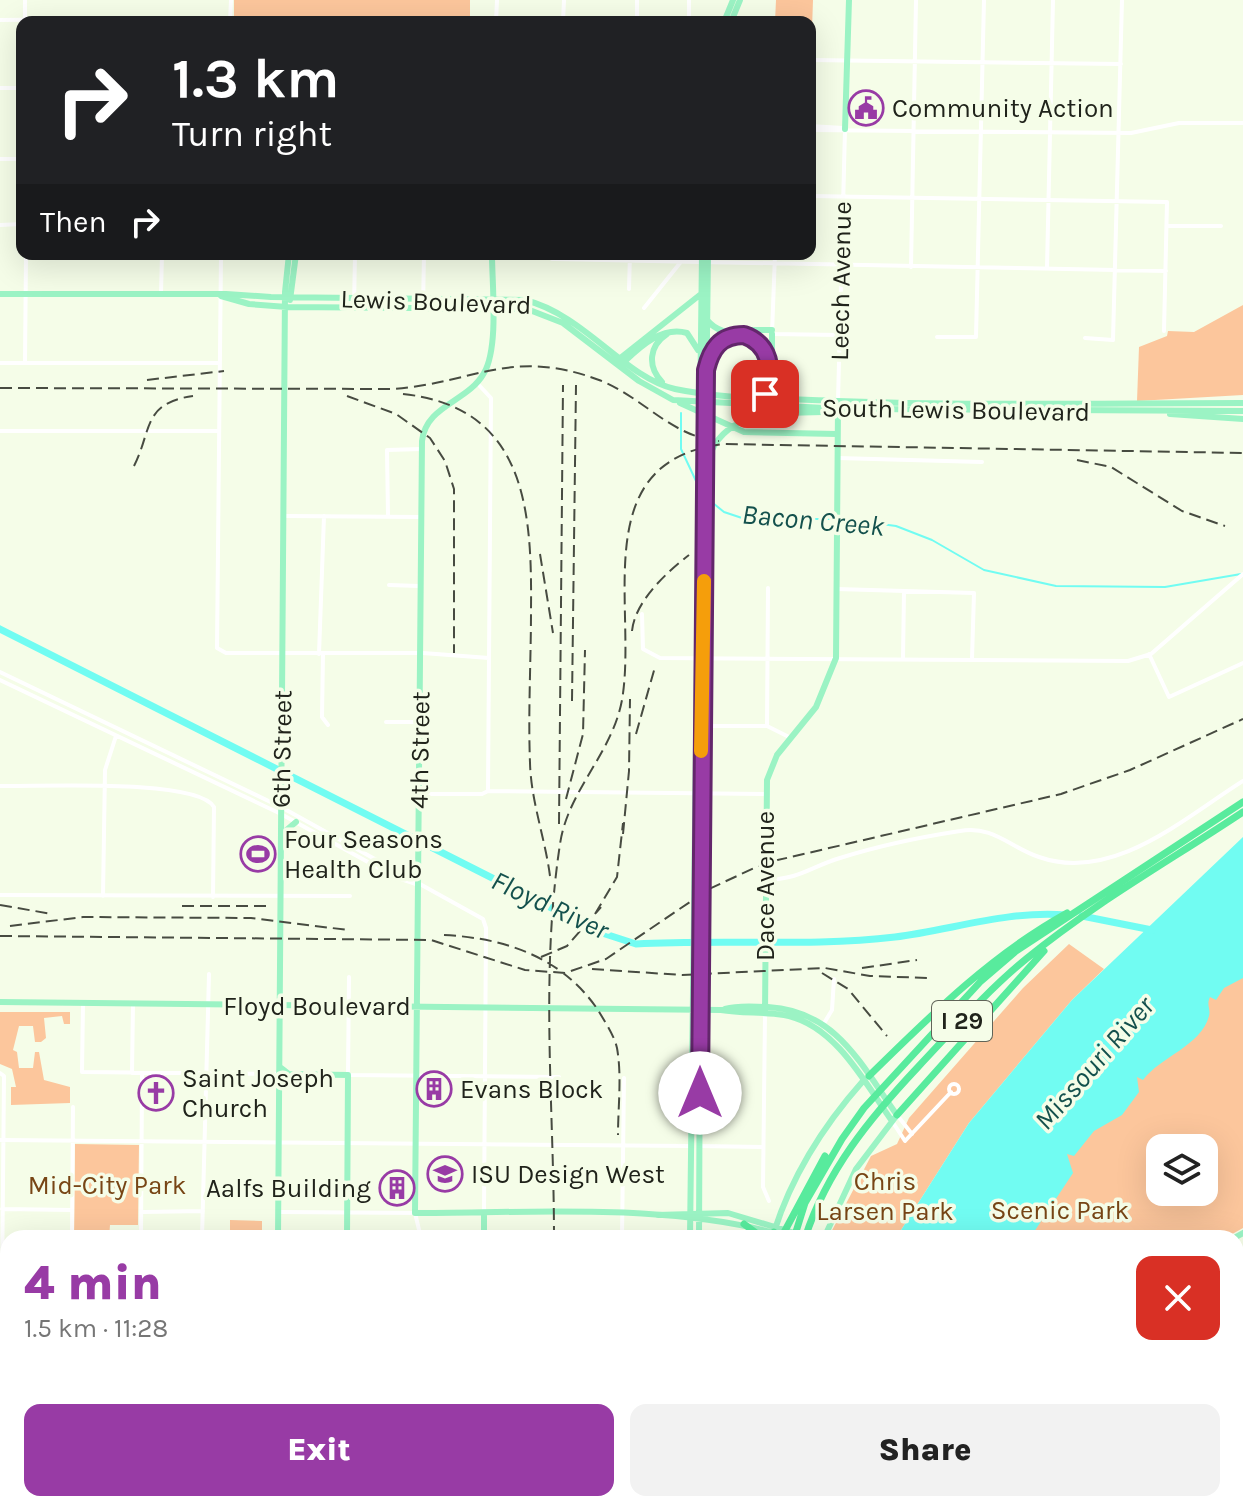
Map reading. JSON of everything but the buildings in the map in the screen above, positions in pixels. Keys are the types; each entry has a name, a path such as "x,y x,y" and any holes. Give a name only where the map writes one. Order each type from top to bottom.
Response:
{"highway":[{"path":"866,1079 966,983 1067,913 1082,908 1243,802"},
{"name":"I 29","path":"810,1230 840,1162 874,1116 992,989 1080,921 1243,812"},
{"name":"I 29","path":"794,1230 797,1214 864,1108 1013,950"},
{"path":"894,1118 1032,958"},
{"path":"779,1230 797,1214"},
{"path":"744,1224 752,1230"}],"main road":[{"name":"Leech Avenue","path":"845,129 849,0"},
{"path":"288,298 289,260"},
{"path":"288,298 295,260"},
{"path":"477,383 489,363 492,260"},
{"path":"697,1062 703,374 707,320 704,260"},
{"path":"690,1230 697,1062 705,487 701,294 706,260"},
{"name":"Lewis Boulevard","path":"0,294 492,299 543,304 568,317 631,369"},
{"path":"621,361 701,294"},
{"name":"Lewis Boulevard","path":"221,296 249,304 287,307 527,309 550,316 621,361"},
{"name":"6th Street","path":"278,1230 288,298"},
{"path":"707,320 716,329 772,332 774,390 764,401"},
{"path":"670,331 656,343 651,358 655,374 671,388"},
{"path":"621,361 657,335 683,331 695,340 703,374"},
{"path":"745,331 762,339 772,355"},
{"path":"703,374 714,348 725,338 744,335 755,339 769,361 764,401"},
{"name":"South Lewis Boulevard","path":"631,369 671,388 838,409 1243,411"},
{"name":"South Lewis Boulevard","path":"631,369 673,400 1118,405 1243,403"},
{"name":"4th Street","path":"415,1213 423,433 431,418 477,383"},
{"path":"774,390 794,399"},
{"path":"673,400 744,432 837,434"},
{"name":"Leech Avenue","path":"836,658 838,401"},
{"path":"705,487 708,458 716,439 731,425 749,418 838,409"},
{"path":"1131,411 1243,419"},
{"name":"Dace Avenue","path":"765,1010 766,794 771,768 789,737 816,707 836,658"},
{"path":"281,836 286,826 296,822"},
{"name":"Floyd Boulevard","path":"0,1002 765,1010 822,1027"},
{"path":"822,1027 894,1118 856,1169 828,1230"},
{"path":"280,1071 289,1074 348,1075 347,1230"},
{"path":"279,1083 289,1074"},
{"path":"777,1230 794,1180 820,1135 866,1079"},
{"path":"695,1146 699,1230"},
{"path":"699,1197 703,1206 768,1230"},
{"path":"699,1215 717,1211"},
{"path":"415,1213 699,1215 765,1230"},
{"path":"484,1213 484,1230"}],"street":[{"path":"911,267 916,0"},
{"path":"976,337 984,0"},
{"path":"1047,268 1053,0"},
{"path":"1085,338 1113,340 1122,0"},
{"path":"816,60 1121,64"},
{"path":"816,128 1118,133 1179,123 1243,123"},
{"name":"Leech Avenue","path":"838,401 845,129"},
{"path":"816,196 1167,202 1164,331"},
{"path":"1167,226 1221,226"},
{"path":"25,363 26,260"},
{"path":"161,294 162,260"},
{"path":"221,260 216,641 219,651 421,653 489,658"},
{"path":"354,308 355,260"},
{"path":"423,308 424,260"},
{"path":"610,260 1166,271"},
{"path":"775,260 772,332 840,335"},
{"path":"629,289 630,261"},
{"path":"644,308 680,263"},
{"path":"937,337 982,337"},
{"path":"0,363 219,363"},
{"path":"477,383 491,398 488,791"},
{"path":"0,431 219,431"},
{"path":"388,516 387,450 422,449"},
{"path":"837,458 982,462"},
{"path":"285,516 421,517"},
{"path":"324,516 322,717 328,725"},
{"path":"642,614 643,649 651,656 1128,661 1149,654 1243,574"},
{"path":"389,585 422,586"},
{"path":"767,726 768,588"},
{"path":"836,589 974,593 972,659"},
{"path":"903,659 904,591"},
{"path":"1149,654 1169,697 1243,663"},
{"path":"0,672 281,810 470,911 486,925 484,1213"},
{"path":"0,680 115,738 281,810 296,822 395,877 419,885"},
{"path":"386,722 420,722"},
{"path":"693,726 767,726 789,737"},
{"path":"103,896 104,788 107,758 119,732"},
{"path":"765,880 803,876 838,858 965,830 1004,837 1034,855 1056,863 1104,861 1159,834 1243,781"},
{"path":"0,786 179,789 212,803 213,897"},
{"path":"419,794 482,794 488,791 766,794"},
{"path":"0,895 350,896"},
{"path":"202,1230 209,974"},
{"path":"349,977 348,1075 559,1077"},
{"path":"822,1027 832,1010 834,979"},
{"path":"83,1004 82,1072 206,1074 280,1071"},
{"path":"132,1073 133,1004"},
{"name":"Dace Avenue","path":"765,1010 763,1187 769,1201"},
{"path":"2,1074 2,1230"},
{"path":"141,1230 142,1074"},
{"path":"622,1230 624,1078"},
{"path":"894,1118 905,1141 951,1092"},
{"path":"72,1230 73,1107"},
{"path":"894,1118 912,1134"},
{"path":"2,1140 763,1147"},
{"path":"1,1209 72,1210"},
{"path":"141,1212 203,1211"},
{"path":"279,1212 415,1213"},
{"name":"4th Street","path":"415,1213 419,1230"}],"green space":[{"path":"234,0 470,0 470,16 234,16"},
{"path":"776,0 813,0 812,16 775,16"},
{"path":"1243,305 1243,395 1137,401 1139,347 1167,336 1168,331 1194,332"},
{"name":"Chris Larsen Park","path":"1069,944 1104,969 1072,1000 969,1123 901,1230 832,1230 871,1156 897,1144 909,1118 1023,988"},
{"name":"Scenic Park","path":"1243,960 1243,1228 1010,1230 1057,1163"},
{"path":"0,1012 70,1012 70,1024 64,1024 62,1016 44,1018 46,1038 41,1042 35,1042 33,1026 19,1026 13,1050 17,1052 19,1068 33,1068 35,1052 39,1052 44,1080 70,1087 70,1103 11,1105 11,1087 16,1087 12,1069 0,1064"},
{"name":"Mid-City Park","path":"75,1144 139,1145 138,1225 110,1225 110,1230 74,1230"},
{"path":"230,1220 262,1221 262,1230 230,1230"}],"water":[{"name":"Missouri River","path":"1243,837 1243,978 1224,988 1216,1000 1210,997 1209,1016 1198,1035 1143,1080 1137,1077 1139,1092 1122,1115 1094,1131 1074,1156 1067,1154 1073,1173 1035,1230 901,1230 969,1123 1072,1000"}],"waterway":[{"name":"Bacon Creek","path":"681,413 681,449 696,481"},
{"name":"Bacon Creek","path":"708,499 724,512 745,519 844,519 896,526 932,540 984,570 1056,586 1165,587 1241,574"},
{"name":"Floyd River","path":"0,629 599,932 636,944 863,940 1023,915 1066,915"},
{"name":"Floyd River","path":"1082,916 1152,930"}],"railway":[{"path":"0,388 393,389 422,386 494,370 541,367 599,380 686,432 719,441"},
{"path":"147,380 224,371"},
{"path":"559,824 563,385"},
{"path":"572,701 576,385"},
{"path":"403,394 444,403 475,419 498,442 514,470 524,502 531,574 531,777 550,876"},
{"path":"134,466 157,412 165,405 193,396"},
{"path":"347,396 396,414 430,438 445,461 454,489 454,653"},
{"path":"554,1230 549,991 560,844 572,806 609,738 622,700 627,544 635,508 651,478 680,456 723,444 1243,453"},
{"path":"1077,460 1111,467 1182,511 1225,526"},
{"path":"540,554 553,633"},
{"path":"632,631 634,620 646,598 689,555"},
{"path":"566,799 583,734 585,650"},
{"path":"636,734 655,667"},
{"path":"623,834 629,771 630,699"},
{"path":"0,936 431,940 525,970 565,973 606,959 709,889 765,863 1061,794 1130,770 1243,719"},
{"path":"595,914 617,877 623,823"},
{"path":"0,905 52,914"},
{"path":"182,906 270,906"},
{"path":"541,957 567,946 601,907"},
{"path":"10,926 83,917 251,918 348,930"},
{"path":"444,935 489,941 530,954 550,964 584,992 598,1010 617,1048 620,1080 618,1135"},
{"path":"862,968 917,960"},
{"path":"592,969 682,975 825,968 870,976 930,978"},
{"path":"822,973 848,989 887,1036"}],"slow traffic":[{"path":"701,751 704,581"}],"place":[{"name":"Community Action","path":"866,108"},
{"name":"Four Seasons Health Club","path":"258,854"},
{"name":"Evans Block","path":"434,1089"},
{"name":"Saint Joseph Church","path":"156,1093"},
{"name":"ISU Design West","path":"445,1174"},
{"name":"Aalfs Building","path":"397,1188"}],"route":[{"path":"700,1093 706,370 714,348 722,340 744,335 761,344 769,361 765,394"}]}
